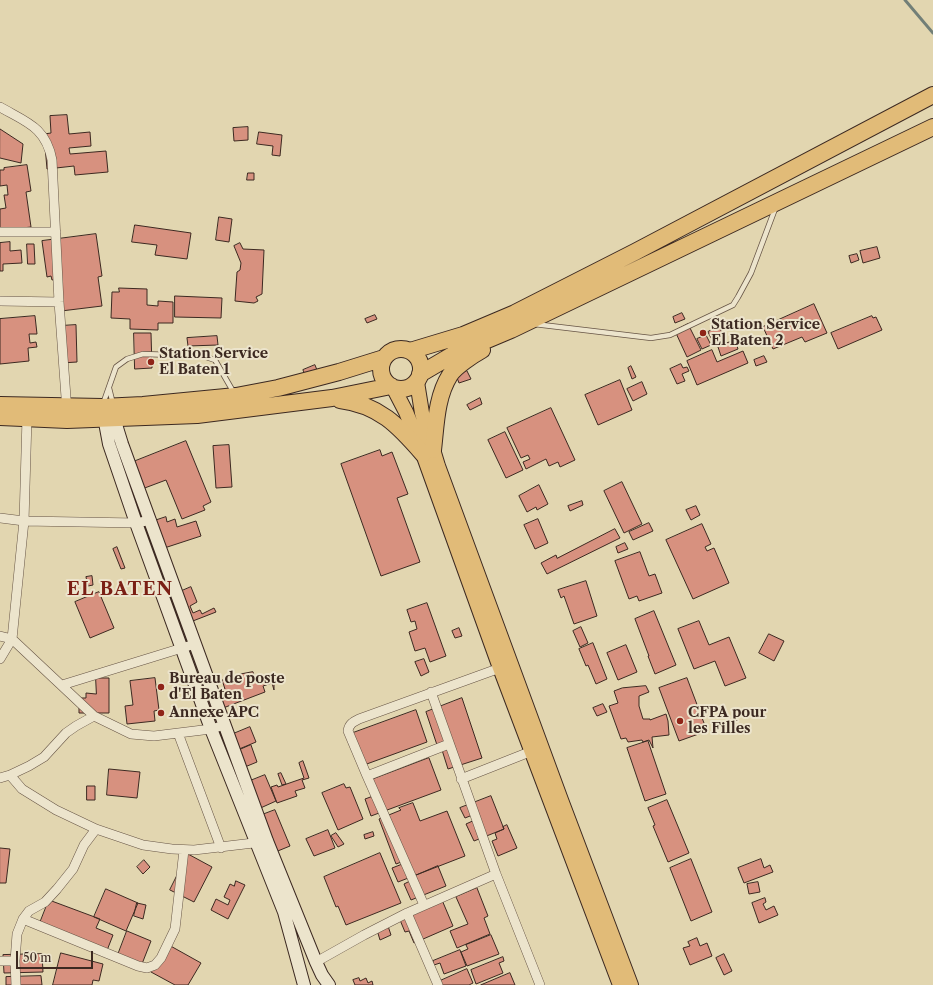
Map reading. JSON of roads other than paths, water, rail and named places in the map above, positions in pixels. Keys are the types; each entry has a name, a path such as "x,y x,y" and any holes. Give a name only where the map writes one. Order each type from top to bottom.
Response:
{"highway":[{"path":"410,351 463,335 515,313 636,252 932,96"},
{"path":"0,417 26,418 67,413 108,412 197,415 332,398 392,387 404,389 411,386 418,378 454,354 518,326 933,127"},
{"path":"332,398 356,402 373,409 392,421 428,452 439,400 450,374 472,356 518,326"},
{"path":"392,387 382,377 381,371 384,358 388,353 395,350 402,349 413,353 421,365 418,378"},
{"path":"108,412 143,405 236,396 286,386 384,358"},
{"path":"0,404 67,413"}],"main road":[{"path":"418,378 428,452 500,668 527,723 561,800 631,985"},
{"path":"392,387 428,452 527,723 532,751 620,985"}],"street":[{"path":"0,108 36,128 46,141 51,151 59,302 67,413"},
{"path":"0,232 56,232"},
{"path":"0,301 59,302"},
{"path":"108,412 151,520 225,725 261,842"},
{"path":"108,412 110,444 136,523 211,730 261,842 288,908 322,975 329,985"},
{"path":"0,659 12,639 24,521 26,418"},
{"path":"0,518 24,521 136,523 151,520"},
{"path":"0,636 12,639 94,716 131,734 154,736 211,730 225,725"},
{"path":"62,685 195,644"},
{"path":"424,905 367,776 348,730 349,726 359,719 500,668"},
{"path":"431,692 496,874 540,985"},
{"path":"0,778 29,766 44,756 66,733 94,716"},
{"path":"178,733 220,848"},
{"path":"367,776 449,744"},
{"path":"461,779 532,751"},
{"path":"10,775 22,789 56,810 96,828 143,845 184,850 220,848 261,842"},
{"path":"16,985 15,961 18,934 23,919 29,911 44,902 57,889 72,869 84,845 96,828"},
{"path":"23,919 138,966 146,968 155,965 162,958 175,929 184,850"},
{"path":"316,962 407,913 496,874"},
{"path":"288,908 304,985"},
{"path":"407,913 438,985"},
{"path":"0,961 15,961"}],"lane":[{"path":"518,326 651,338 670,335 723,310 733,305 742,291 751,273 778,201"},
{"path":"108,412 109,388 116,366 135,356 143,354 203,356 215,360 236,396"},
{"path":"108,412 109,388"}],"waterway":[{"path":"905,0 933,33"}],"place":[{"name":"Station Service El Baten 2","path":"703,333"},
{"name":"Station Service El Baten 1","path":"151,362"},
{"name":"Bureau de poste d'El Baten","path":"161,687"},
{"name":"Annexe APC","path":"161,713"},
{"name":"CFPA pour les Filles","path":"680,721"}],"district":[{"name":"EL BATEN","path":"120,590"}]}
